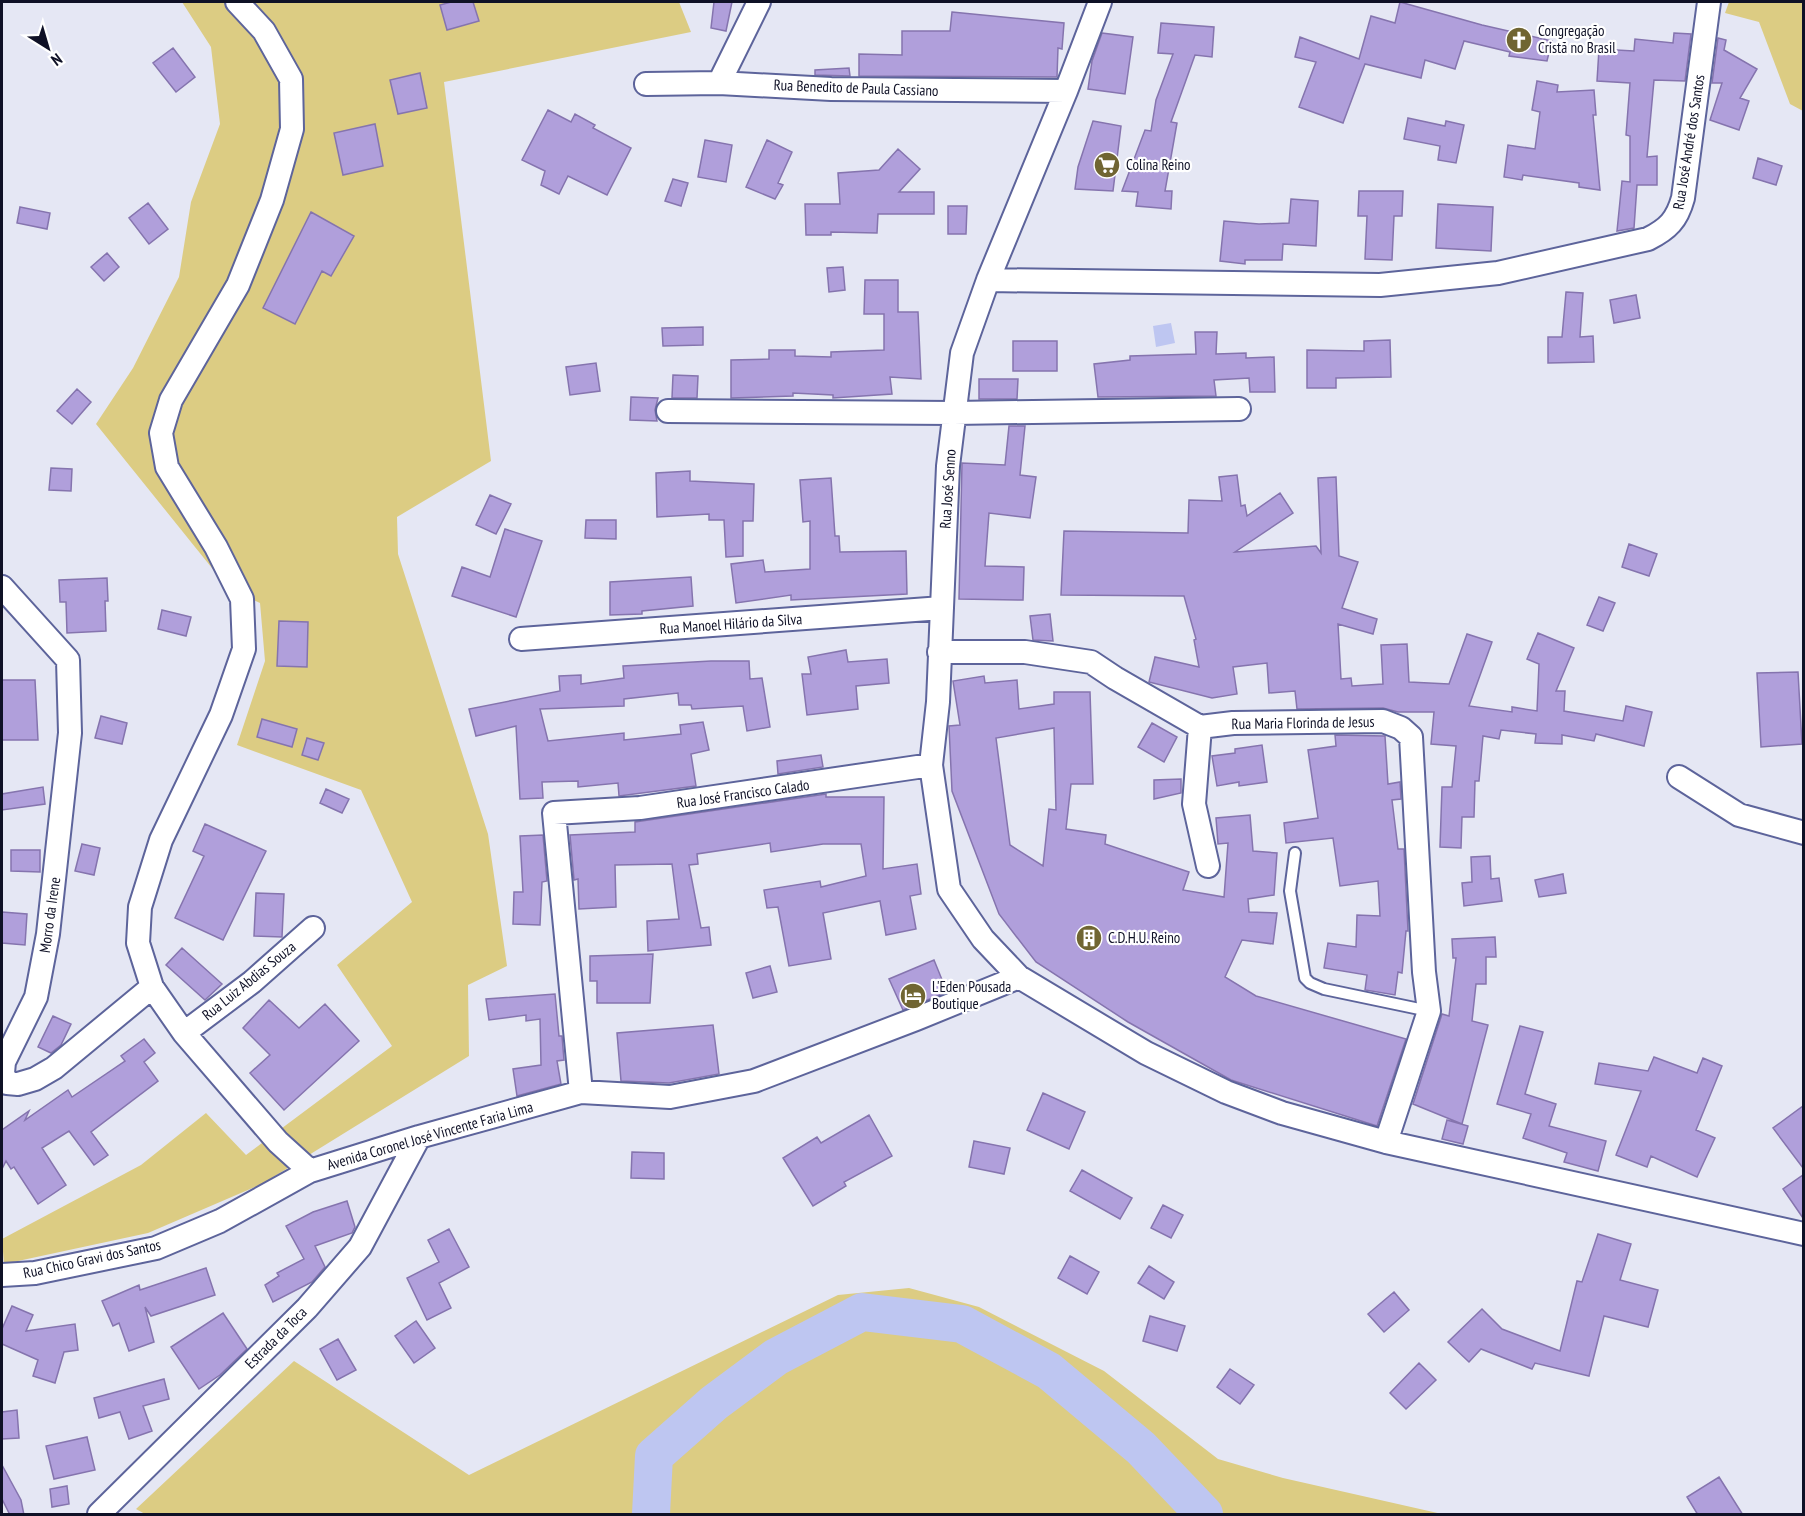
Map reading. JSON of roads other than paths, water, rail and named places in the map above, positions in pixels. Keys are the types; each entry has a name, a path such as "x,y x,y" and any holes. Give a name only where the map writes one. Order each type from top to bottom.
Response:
{"street":[{"name":"Avenida Coronel José Vincente Faria Lima","path":"237,2 264,31 291,79 292,129 272,200 238,285 171,400 160,433 167,467 216,547 242,599 244,649 221,715 161,840 140,907 138,943 152,987 184,1033 278,1142 310,1171 418,1137 581,1092 670,1097 754,1080 916,1019 1019,977"},
{"path":"719,83 759,2"},
{"name":"Rua José Senno","path":"1100,2 1066,92 988,280 962,353 948,466 942,608 931,765 949,889 983,939 1019,977 1146,1053 1226,1092 1282,1113 1386,1142 1803,1234"},
{"name":"Rua José André dos Santos","path":"988,280 1380,285 1498,273 1648,239 1666,230 1678,216 1683,198 1709,2"},
{"name":"Rua Benedito de Paula Cassiano","path":"646,84 719,83 831,89 1066,92"},
{"path":"668,411 954,413 1239,409"},
{"name":"Morro da Irene","path":"2,587 68,660 70,733 48,934 36,997 4,1062 3,1073 7,1083 18,1084 34,1079 54,1068 152,987"},
{"name":"Rua Manoel Hilário da Silva","path":"521,639 942,608"},
{"path":"939,652 1024,652 1091,662 1200,727 1194,804 1208,866"},
{"name":"Rua Maria Florinda de Jesus","path":"1200,727 1233,723 1383,721 1401,728 1412,737 1424,972 1429,1011 1386,1142"},
{"name":"Rua José Francisco Calado","path":"581,1092 554,813 640,808 931,765"},
{"path":"1679,777 1739,815 1803,833"},
{"name":"Rua Luiz Abdias Souza","path":"184,1033 252,982 313,928"},
{"name":"Estrada da Toca","path":"99,1515 307,1308 360,1247 418,1137"},
{"name":"Rua Chico Gravi dos Santos","path":"2,1275 35,1273 156,1248 220,1221 310,1171"}],"lane":[{"path":"1295,853 1290,891 1305,978 1310,983 1324,989 1429,1011"}],"water":[{"path":"1171,323 1175,343 1156,347 1153,326"}],"waterway":[{"path":"651,1514 654,1456 714,1403 776,1357 862,1312 962,1324 1049,1371 1141,1448 1204,1514"}],"place":[{"name":"Congregação Cristã no Brasil","path":"1519,40"},
{"name":"Colina Reino","path":"1107,165"},
{"name":"C.D.H.U. Reino","path":"1089,938"},
{"name":"L'Eden Pousada Boutique","path":"913,996"}]}
